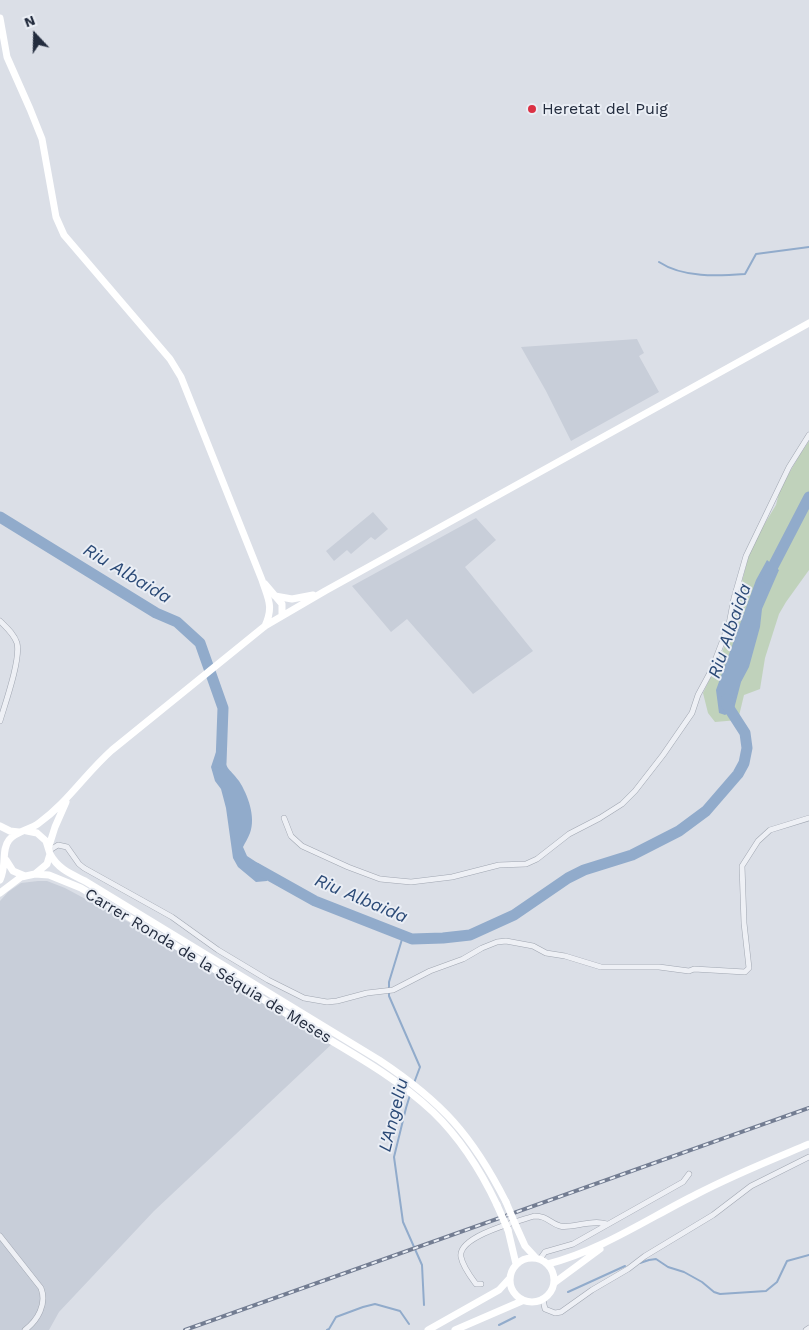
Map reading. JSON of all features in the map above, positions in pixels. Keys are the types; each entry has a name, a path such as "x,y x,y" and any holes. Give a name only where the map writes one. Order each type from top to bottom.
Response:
{"main road":[{"path":"0,18 7,57 42,139 56,217 64,235 170,359 181,377 262,580 270,607 270,613 265,626"},
{"path":"0,880 5,868 8,840 47,817 69,798 95,766 265,626 809,323"},
{"path":"262,580 282,604 282,615"},
{"path":"275,596 292,599 325,591"},
{"path":"270,607 282,615"},
{"path":"0,893 12,883 25,876 35,874 47,864 55,827 69,798"},
{"path":"0,826 13,832 37,833 42,836 49,850"},
{"path":"0,844 13,871 25,876"},
{"name":"Carrer Ronda de la Séquia de Meses","path":"49,850 56,864 61,868 379,1060 420,1088 464,1133 479,1154 506,1202 525,1246 538,1258"},
{"name":"Carrer Ronda de la Séquia de Meses","path":"35,874 49,875 81,888 376,1068 406,1089 434,1113 472,1158 508,1230 516,1264"},
{"path":"548,1264 572,1258 614,1239 696,1194 746,1170 809,1144"},
{"path":"455,1330 522,1300 536,1302 543,1300 548,1296 554,1284 614,1239"},
{"path":"522,1300 513,1292 509,1280 516,1264 522,1260 538,1258 548,1264 552,1270 554,1284"},
{"path":"428,1330 499,1290 509,1280"}],"street":[{"path":"284,818 291,836 302,846 380,879 411,882 452,877 499,865 526,864 537,859 569,834 622,804 663,755 692,713 729,624 746,556 789,467 809,435"},
{"path":"0,621 12,632 18,651 0,722"},
{"path":"49,850 58,845 67,847 84,868 172,917 234,960 304,998 332,1002 393,990 430,971 463,959 482,948 497,942 506,941 533,946 546,953 565,956 601,967 659,967 689,971 694,969 745,972 750,968 744,923 742,866 758,841 770,830 809,818"},
{"path":"543,1300 545,1309 555,1313 561,1312 645,1256 713,1215 751,1186 809,1157"},
{"path":"538,1258 545,1252 573,1244 684,1182 689,1174"},
{"path":"482,1284 476,1284 461,1257 461,1251 465,1244 474,1238 534,1216 542,1216 560,1227 594,1222 607,1224"},
{"path":"0,1236 36,1281 43,1293 44,1299 40,1312 25,1330"}],"shaded area":[{"path":"637,339 644,353 639,356 659,392 571,441 521,347"},
{"path":"373,512 388,529 375,540 371,537 351,554 347,550 334,561 326,551"},
{"path":"476,518 496,540 465,567 533,651 473,694 407,619 391,632 352,586"},
{"path":"47,881 65,888 238,981 334,1042 154,1211 59,1312 49,1330 0,1330 0,901 8,892 21,883"}],"green space":[{"path":"809,441 809,570 779,614 765,658 760,689 744,695 738,720 715,722 708,713 703,693 720,658 729,633 749,554 776,505 780,489"}],"water":[{"path":"767,560 779,570 762,609 760,627 749,667 741,682 734,709 725,715 719,713 716,690 756,580"},
{"path":"217,749 224,750 227,766 239,781 248,799 252,813 252,827 243,847 247,856 270,871 267,881 256,882 238,867 233,858 226,808 221,789 215,781 211,767"}],"waterway":[{"path":"659,262 679,271 701,275 745,274 756,254 809,247"},
{"name":"Riu Albaida","path":"767,578 809,497"},
{"name":"Riu Albaida","path":"0,517 156,613 177,622 200,643 223,708 221,763"},
{"name":"Riu Albaida","path":"256,868 315,901 412,939 470,935 514,915 568,878 584,870 632,855 679,831 706,811 738,774 744,763 747,748 745,733 727,705 727,699"},
{"name":"L'Angeliu","path":"403,936 389,982 389,996 420,1067 414,1083"},
{"name":"L'Angeliu","path":"410,1095 394,1157 403,1222 422,1265 424,1305"},
{"path":"640,1263 656,1259 668,1267 684,1272 720,1294 766,1291 777,1282 787,1261 809,1255"},
{"path":"568,1292 625,1266"},
{"path":"327,1330 336,1317 375,1304 400,1311 409,1324"},
{"path":"499,1325 515,1317"}],"railway":[{"path":"185,1330 809,1108"}],"place":[{"name":"Heretat del Puig","path":"532,109"}]}
